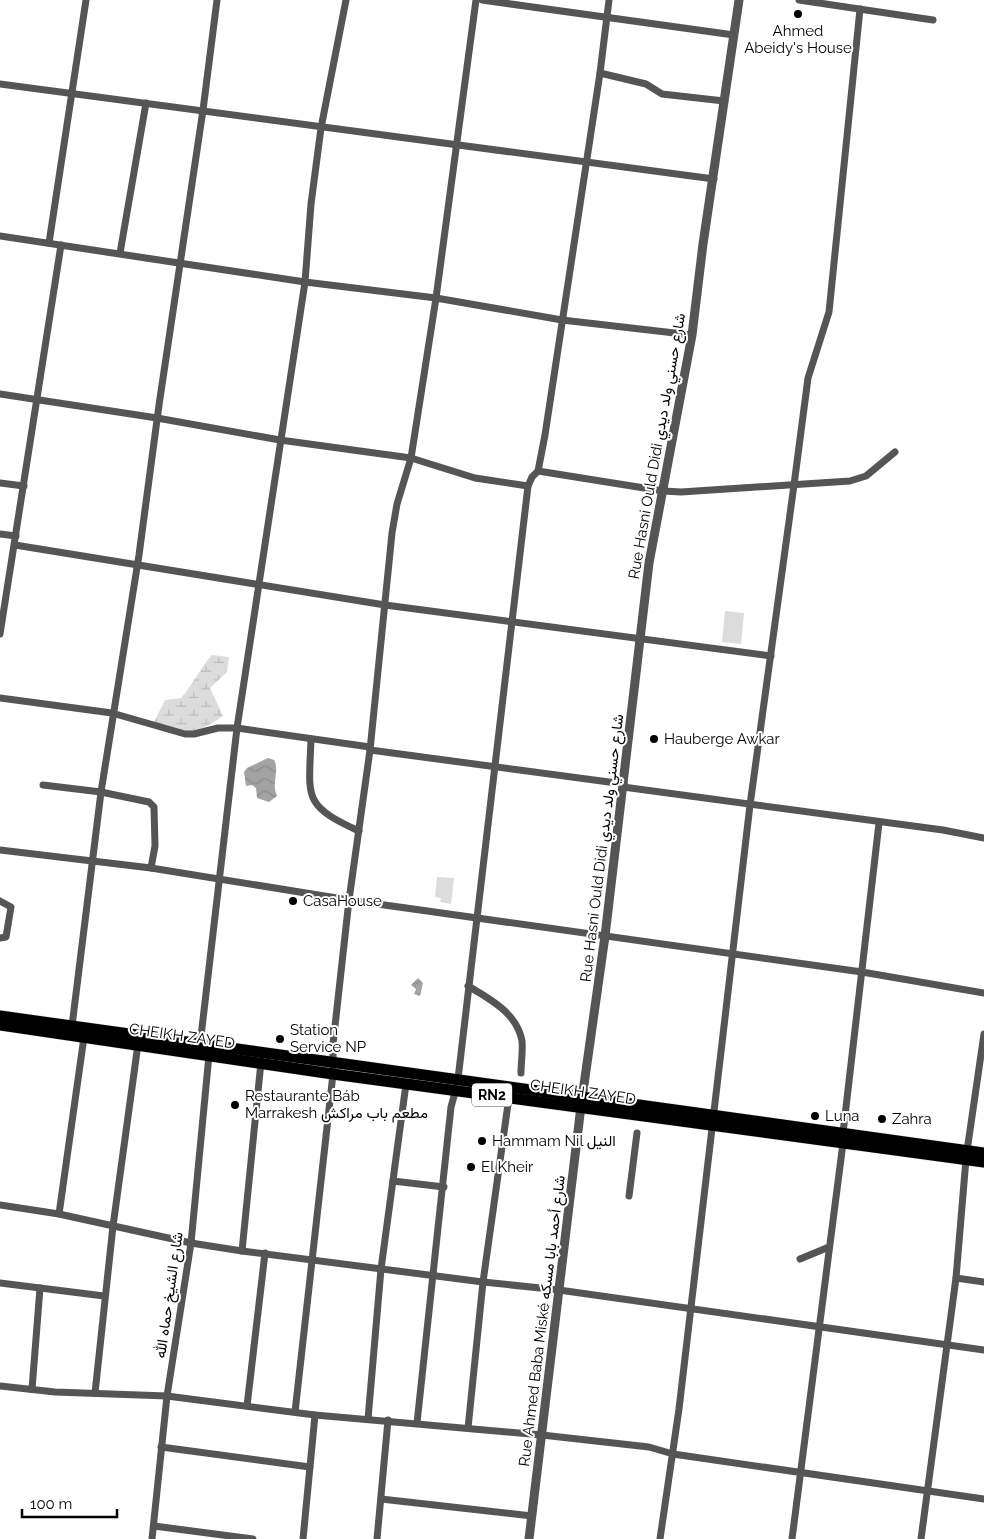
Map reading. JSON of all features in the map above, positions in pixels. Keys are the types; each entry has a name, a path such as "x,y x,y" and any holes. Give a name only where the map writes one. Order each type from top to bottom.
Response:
{"highway":[{"name":"CHEIKH ZAYED","path":"0,1016 200,1045 332,1068 406,1084 457,1084 509,1097 582,1101"},
{"name":"CHEIKH ZAYED","path":"0,1025 261,1062 332,1068 582,1101 966,1155 984,1162"},
{"name":"CHEIKH ZAYED","path":"966,1155 984,1153"}],"street":[{"path":"50,243 86,0"},
{"path":"72,1026 80,950 112,713 138,565 157,418 203,110 217,0"},
{"path":"200,1045 237,728 305,282 311,204 321,128 346,0"},
{"path":"295,1412 349,900 370,748 397,504 411,458 436,298 476,0"},
{"path":"482,0 734,35"},
{"path":"418,1423 451,1107 457,1084 528,486 532,477 538,471 600,73 609,0"},
{"name":"Rue Hasni Ould Didi شارع حسني ولد ديدي","path":"582,1101 624,785 649,564 692,336 703,244 739,0"},
{"path":"799,0 932,20"},
{"path":"660,1539 673,1454 711,1120 750,805 808,378 829,312 860,9"},
{"path":"600,73 646,84 662,94 724,102"},
{"path":"0,84 714,179"},
{"path":"120,253 146,102"},
{"path":"0,236 305,282 436,298 562,320 692,336"},
{"path":"0,634 61,245"},
{"path":"0,394 157,418 280,440 411,458 475,478 528,486"},
{"path":"538,471 663,491 700,492 731,488 850,481 866,476 895,452"},
{"path":"0,483 24,486"},
{"path":"0,534 16,536"},
{"path":"15,545 385,604 771,656"},
{"path":"0,698 112,713 185,734 237,728 750,805 944,830 984,838"},
{"path":"311,739 310,779 313,800 319,810 329,818 359,831"},
{"path":"43,785 101,792 149,802 154,807 155,846 151,868"},
{"path":"792,1539 843,1138 879,823"},
{"path":"0,850 151,868 349,900 862,972 984,993"},
{"path":"0,901 11,907 6,936 0,938"},
{"path":"468,986 501,1006 513,1021 522,1040 521,1073"},
{"path":"921,1539 956,1278 966,1155 984,1034"},
{"path":"59,1214 84,1037"},
{"path":"95,1393 104,1296 138,1044"},
{"name":"شارع الشيخ حماه الله","path":"152,1539 167,1396 191,1243 209,1055"},
{"path":"242,1251 261,1062"},
{"path":"368,1419 381,1269 406,1084"},
{"path":"468,1428 483,1282 509,1097"},
{"name":"Rue Ahmed Baba Miské شارع أحمد بابا مسكه","path":"529,1539 582,1101"},
{"path":"629,1196 637,1133"},
{"path":"393,1181 444,1187"},
{"path":"0,1205 59,1214 191,1243 242,1251 689,1307 984,1350"},
{"path":"800,1259 829,1247"},
{"path":"247,1406 265,1254"},
{"path":"956,1278 984,1282"},
{"path":"0,1283 104,1296"},
{"path":"32,1390 40,1288"},
{"path":"0,1386 32,1390 167,1396 315,1415 388,1420 649,1447 673,1454 984,1499"},
{"path":"303,1539 315,1415"},
{"path":"377,1539 388,1420"},
{"path":"161,1447 310,1467"},
{"path":"381,1499 532,1516"},
{"path":"154,1526 253,1539"}],"green space":[{"path":"725,611 744,613 741,644 722,642"},
{"path":"212,655 229,657 227,672 210,688 223,716 213,723 190,731 175,729 154,722 165,700 181,698"},
{"path":"437,877 454,878 451,904 440,902 441,898 435,897"}],"water":[{"path":"268,758 274,760 276,764 275,791 277,796 269,802 257,798 256,788 252,785 246,786 244,772 247,768"},
{"path":"418,978 423,983 420,996 414,994 416,989 411,985"}],"place":[{"name":"Ahmed Abeidy's House","path":"798,14"},
{"name":"Hauberge Awkar","path":"654,739"},
{"name":"CasaHouse","path":"293,901"},
{"name":"Station Service NP","path":"280,1039"},
{"name":"Restaurante Báb Marrakesh مطعم باب مراكش","path":"235,1105"},
{"name":"Luna","path":"815,1116"},
{"name":"Zahra","path":"882,1119"},
{"name":"Hammam Nil النيل","path":"482,1141"},
{"name":"El Kheir","path":"471,1167"}]}
